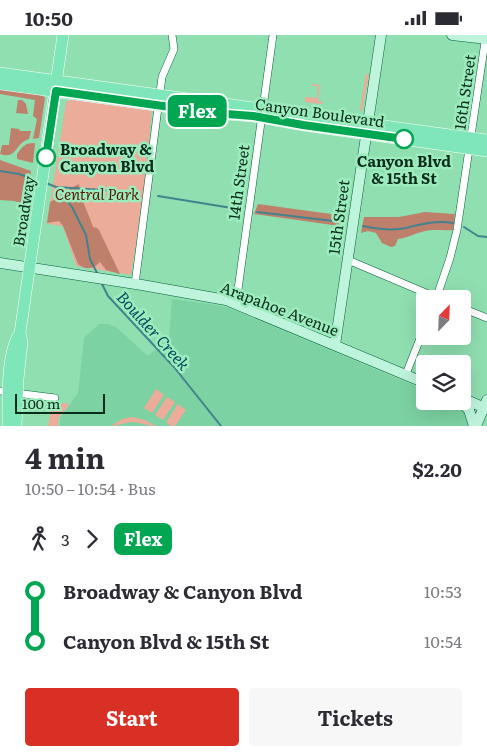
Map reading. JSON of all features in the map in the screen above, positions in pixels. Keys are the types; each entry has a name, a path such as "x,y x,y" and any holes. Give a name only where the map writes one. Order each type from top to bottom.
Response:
{"main road":[{"name":"Broadway","path":"8,426 8,392 22,342 20,333 63,35"},
{"name":"15th Street","path":"335,345 381,35"},
{"path":"452,35 486,38"},
{"name":"Canyon Boulevard","path":"0,73 57,85 262,114 303,125 366,129 471,143 487,140"},
{"name":"Canyon Boulevard","path":"0,84 57,85"},
{"name":"Canyon Boulevard","path":"471,143 487,151"},
{"name":"Arapahoe Avenue","path":"0,263 134,283 207,296 236,304 416,379"},
{"name":"Broadway","path":"8,392 16,426"},
{"path":"471,402 486,405 475,426"},
{"path":"469,410 475,426"}],"street":[{"path":"134,283 164,71 174,49 172,35"},
{"name":"14th Street","path":"236,304 263,95 273,35"},
{"name":"16th Street","path":"440,290 455,237 486,38"},
{"path":"348,260 418,290"},
{"path":"471,312 487,319"},
{"path":"406,374 418,345"},
{"path":"8,392 55,398"}],"shaded area":[{"path":"0,87 40,93 45,98 39,138 33,139 37,119 33,116 35,100 0,94"},
{"path":"18,100 22,100 26,104 28,114 16,113"},
{"path":"11,128 19,129 20,131 31,131 29,139 24,141 10,155 0,154 2,145 9,145"},
{"path":"35,143 33,163 17,159 17,154 26,144"},
{"path":"0,160 31,171 26,205 14,201 0,200"},
{"path":"79,184 82,199 93,227 99,230 120,274 106,270 100,262 89,268 84,268 78,264 63,226 59,221 47,223 50,202"},
{"path":"258,204 331,214 336,219 341,220 340,226 254,214"},
{"path":"425,212 455,214 453,230 421,232 398,239 395,246 391,247 382,243 376,233 368,231 361,233 364,217 399,217"},
{"path":"172,299 229,308 416,386 416,410 463,410 469,420 468,426 60,426 60,418 78,393 84,338 99,324 108,324 116,327 148,356 169,338"}],"green space":[{"path":"366,73 369,75 362,112 360,109"},
{"path":"312,84 320,85 318,101 323,102 322,104 305,102 305,97 317,98 318,86 311,86"},
{"name":"Central Park","path":"72,99 152,110 143,201 131,275 76,266 63,226 47,224 66,102"},
{"path":"156,389 164,395 152,413 144,408"},
{"path":"167,397 175,402 163,420 155,415"},
{"path":"66,403 69,405 59,417 58,426 48,426 52,404"},
{"path":"178,404 186,410 175,426 171,426 166,422"},
{"path":"132,417 145,420 156,426 131,422 111,426 122,419"}],"waterway":[{"name":"Boulder Creek","path":"0,171 19,174 39,181"},
{"name":"Boulder Creek","path":"46,183 56,187 72,207 86,235 90,259 97,273"},
{"path":"56,187 134,192"},
{"path":"158,196 238,209"},
{"path":"257,212 342,222"},
{"path":"363,226 395,229 435,222 453,223"},
{"path":"464,227 478,236 487,237"},
{"name":"Boulder Creek","path":"101,282 108,296 174,367 221,426"}],"bus line":[{"name":"Flex","path":"46,157 56,91 213,113 253,116 404,139"}],"place":[{"name":"Canyon Blvd & 15th St","path":"404,139"},
{"name":"Broadway & Canyon Blvd","path":"46,157"}]}
